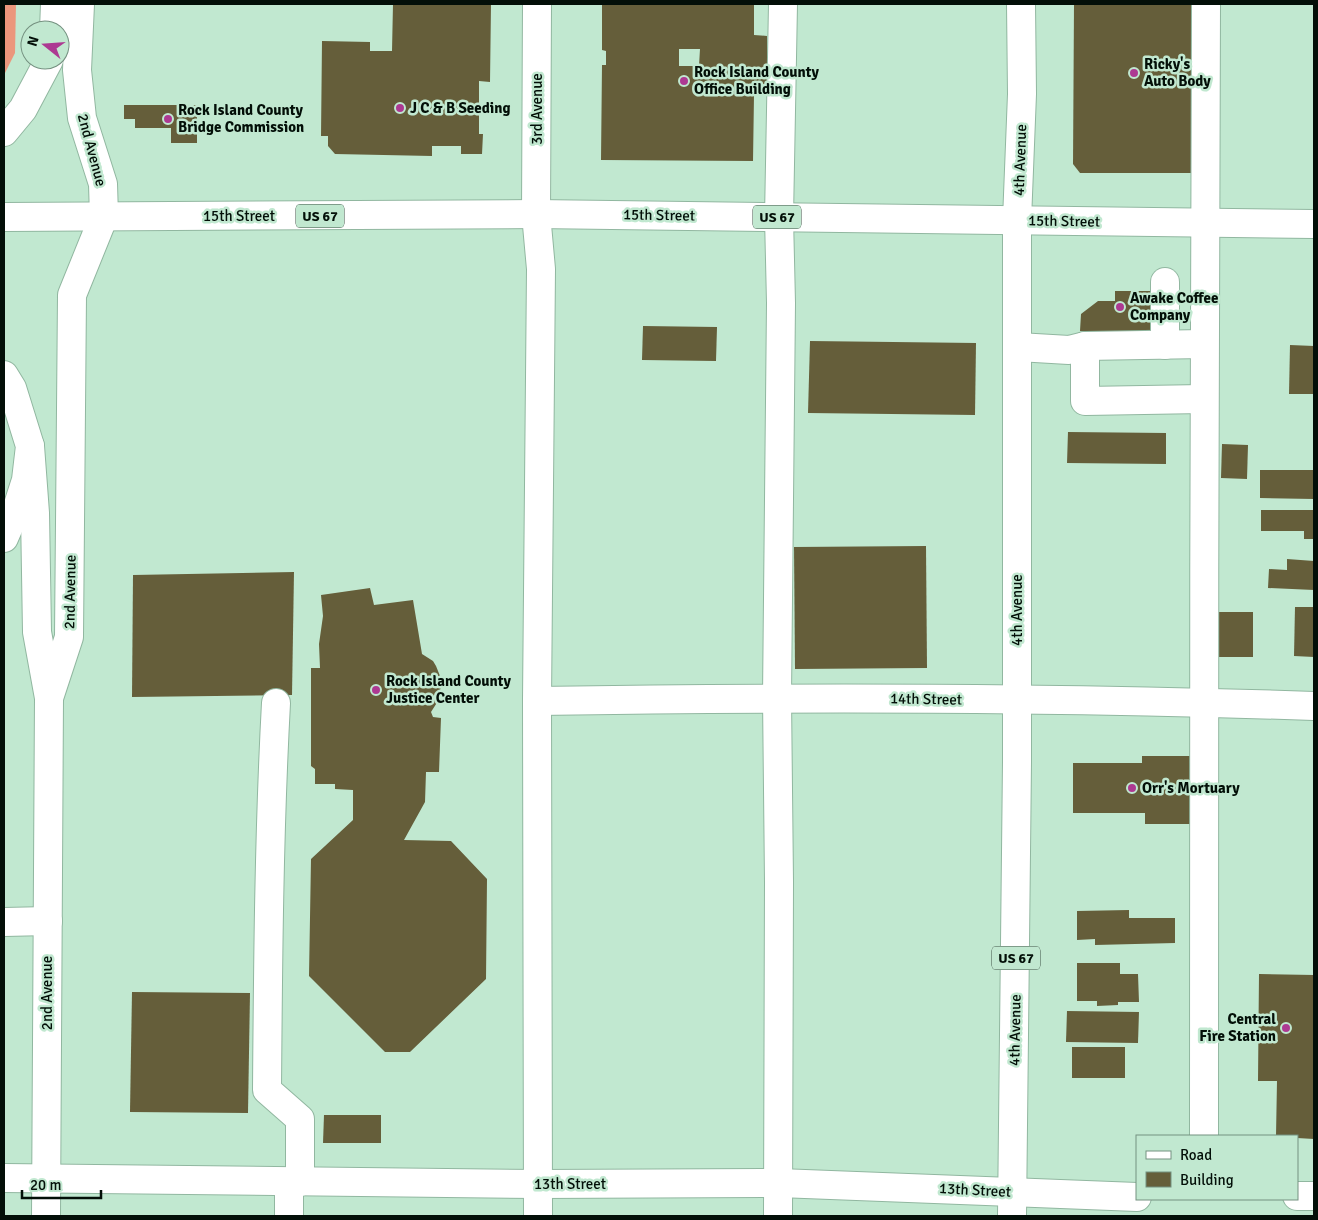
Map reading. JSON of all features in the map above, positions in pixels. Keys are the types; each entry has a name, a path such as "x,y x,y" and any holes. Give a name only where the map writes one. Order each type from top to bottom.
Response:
{"main road":[{"path":"54,4 54,20"},
{"name":"2nd Avenue","path":"46,1216 50,698 70,637 72,295 104,216 103,184 82,118 77,70 80,4"},
{"name":"3rd Avenue","path":"537,4 536,214 541,269 537,701 538,1216"},
{"path":"778,1216 779,882 777,698 781,312 779,217 783,4"},
{"name":"4th Avenue","path":"1013,1204 1017,700 1017,220 1022,94 1021,4"},
{"path":"1204,1135 1205,702 1203,398 1206,4"},
{"path":"4,132 23,109 44,70"},
{"name":"15th Street","path":"4,217 536,214 1314,224"},
{"path":"1165,282 1165,345"},
{"path":"1018,347 1069,350 1084,346 1204,344"},
{"path":"1084,346 1086,400 1203,398"},
{"path":"4,375 12,388 30,446 35,513 37,632 50,698"},
{"path":"4,538 17,508 26,480 30,446"},
{"name":"14th Street","path":"537,701 777,698 1205,702 1314,706"},
{"path":"276,703 271,803 267,1090 300,1119 295,1182 289,1216"},
{"path":"4,922 48,921"},
{"name":"13th Street","path":"4,1178 538,1184 778,1183 1013,1204 1136,1197"},
{"path":"1298,1196 1314,1196"}],"shaded area":[{"path":"4,4 16,4 15,53 4,75"}],"building":[{"name":"J C & B Seeding","path":"393,4 491,4 490,82 479,81 479,134 483,134 482,154 461,154 461,146 432,146 432,156 335,154 328,146 328,136 321,136 322,41 370,42 370,51 392,51"},
{"name":"Rock Island County Office Building","path":"602,4 754,4 754,35 767,36 767,95 754,95 753,161 601,160 602,65 606,65 606,51 602,50","holes":["679,49 700,49 699,66 679,66"]},
{"path":"1074,4 1194,4 1193,173 1080,173 1073,164"},
{"path":"124,105 197,105 197,143 171,143 171,128 135,128 135,119 124,119"},
{"name":"Awake Coffee Company","path":"1115,291 1152,291 1151,332 1080,331 1081,314 1098,301 1115,301"},
{"path":"643,326 717,327 716,361 642,360"},
{"path":"810,341 976,343 975,415 808,413"},
{"path":"1290,345 1314,346 1314,394 1289,394"},
{"path":"1068,432 1166,433 1166,464 1067,463"},
{"path":"1222,444 1248,445 1247,479 1221,478"},
{"path":"1260,470 1314,470 1314,499 1260,498"},
{"path":"1261,510 1314,510 1314,539 1304,539 1304,531 1261,531"},
{"path":"926,546 927,668 795,669 794,547"},
{"path":"1287,559 1314,561 1314,590 1268,588 1269,569 1287,570"},
{"path":"294,572 292,695 132,697 133,575"},
{"path":"370,588 374,605 413,600 422,654 433,661 442,681 438,701 431,712 433,717 441,718 439,772 426,772 425,802 404,840 451,841 487,879 486,979 410,1052 385,1052 309,976 311,859 353,820 353,790 335,789 335,784 315,784 315,769 311,766 311,668 320,668 319,644 323,616 321,595"},
{"path":"1295,607 1314,607 1314,657 1294,656"},
{"path":"1213,612 1253,612 1253,657 1213,657"},
{"name":"Orr's Mortuary","path":"1142,756 1190,756 1190,824 1145,824 1145,813 1073,813 1073,763 1142,763"},
{"path":"1129,910 1129,918 1175,918 1175,943 1095,945 1095,939 1077,940 1077,911"},
{"path":"1077,963 1120,963 1120,974 1138,974 1139,1002 1118,1002 1118,1005 1097,1006 1097,1001 1077,1001"},
{"name":"Central Fire Station","path":"1259,974 1314,975 1314,1139 1298,1138 1298,1135 1276,1135 1277,1081 1258,1081"},
{"path":"132,992 250,993 248,1113 130,1112"},
{"path":"1067,1011 1139,1012 1138,1043 1066,1042"},
{"path":"1072,1047 1125,1047 1125,1078 1072,1078"},
{"path":"324,1115 381,1115 381,1143 323,1143"}],"place":[{"name":"Ricky's Auto Body","path":"1134,73"},
{"name":"Rock Island County Office Building","path":"684,81"},
{"name":"J C & B Seeding","path":"400,108"},
{"name":"Rock Island County Bridge Commission","path":"168,119"},
{"name":"Awake Coffee Company","path":"1120,307"},
{"name":"Rock Island County Justice Center","path":"376,690"},
{"name":"Orr's Mortuary","path":"1132,788"},
{"name":"Central Fire Station","path":"1286,1028"}]}
